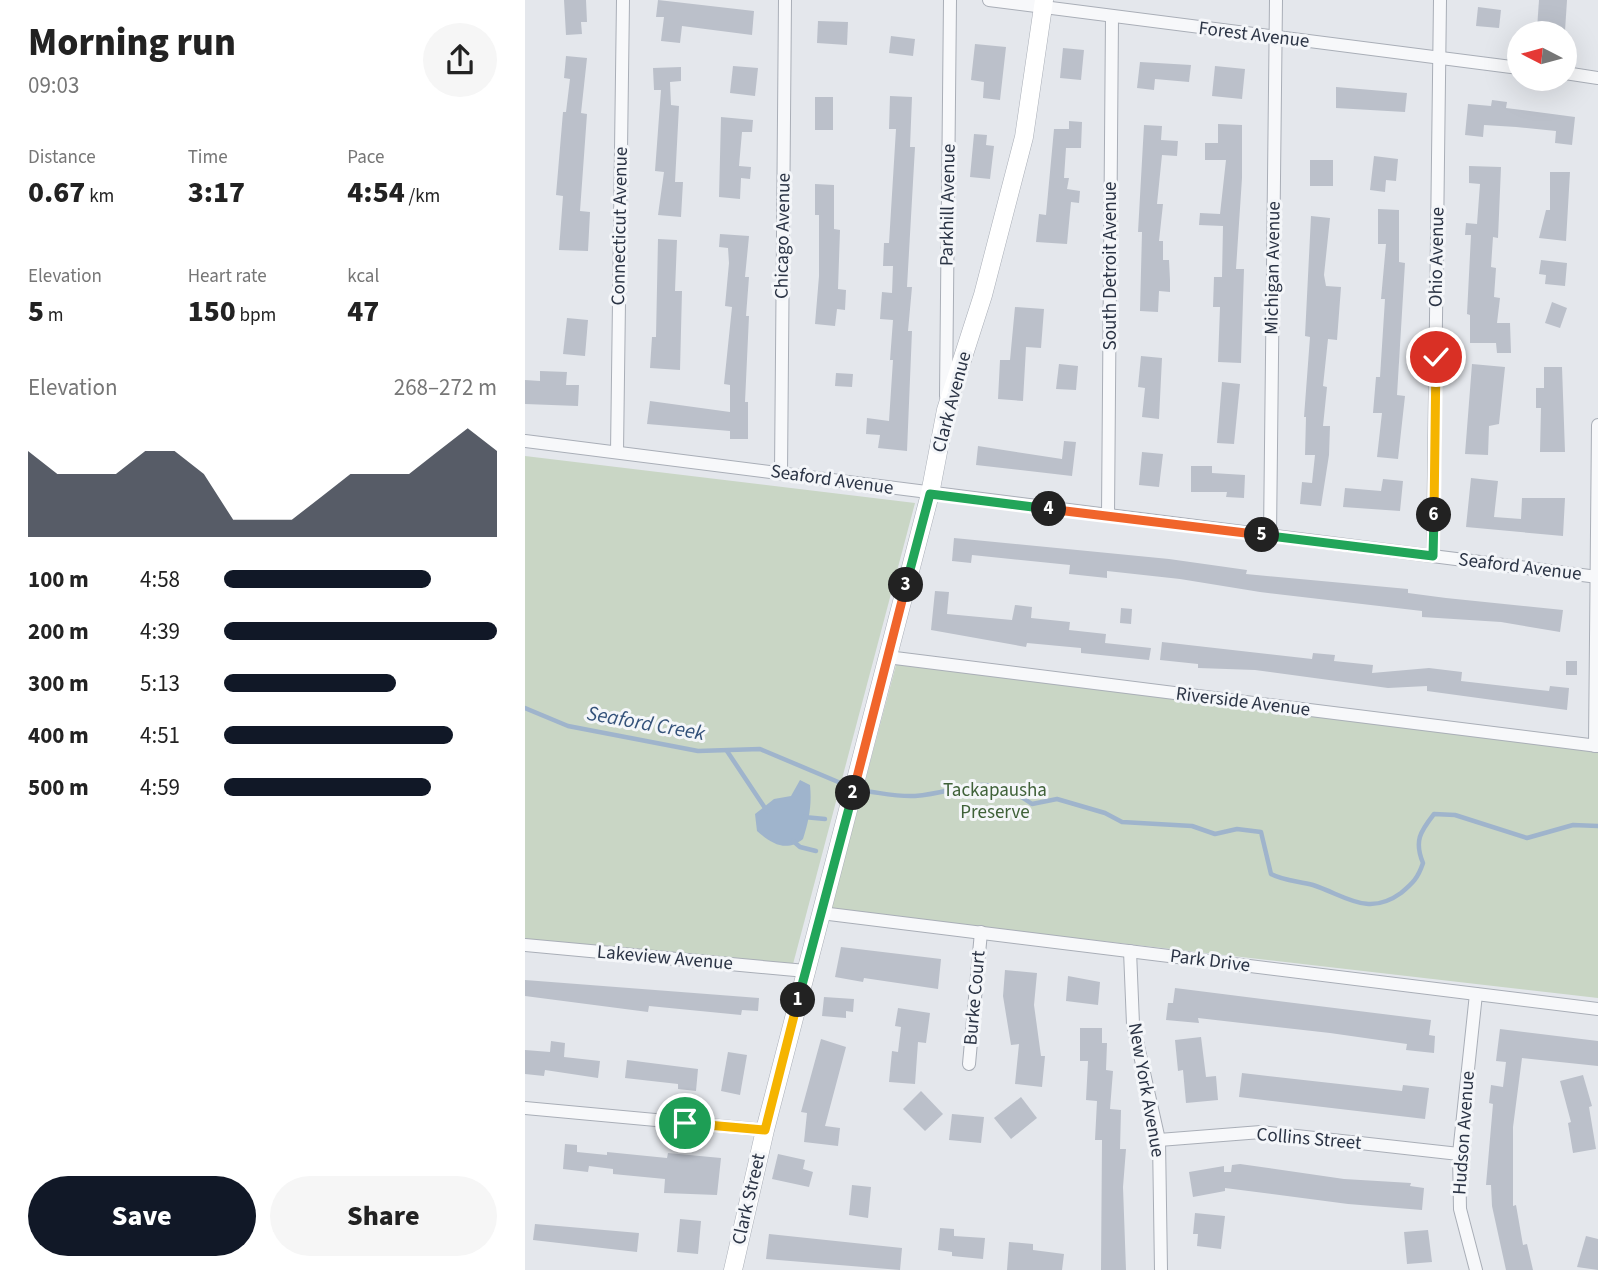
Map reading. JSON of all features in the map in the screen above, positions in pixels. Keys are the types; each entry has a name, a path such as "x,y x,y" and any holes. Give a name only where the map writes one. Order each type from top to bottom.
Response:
{"street":[{"name":"Connecticut Avenue","path":"617,452 623,0"},
{"name":"Chicago Avenue","path":"781,473 785,0"},
{"name":"Parkhill Avenue","path":"946,410 950,0"},
{"name":"Forest Avenue","path":"989,0 1044,4 1112,17 1507,66"},
{"name":"Michigan Avenue","path":"1270,536 1276,0"},
{"name":"Ohio Avenue","path":"1433,556 1440,0"},
{"name":"Clark Avenue","path":"850,802 930,494 946,410 983,295 1024,137 1044,4"},
{"name":"South Detroit Avenue","path":"1108,516 1112,17"},
{"path":"1577,75 1598,78"},
{"path":"1596,746 1598,425"},
{"name":"Seaford Avenue","path":"525,441 1597,577"},
{"name":"Riverside Avenue","path":"887,657 1596,746"},
{"name":"Clark Street","path":"733,1270 765,1130 850,802"},
{"name":"Park Drive","path":"821,913 1598,1009"},
{"name":"Burke Court","path":"969,1064 981,932"},
{"name":"Lakeview Avenue","path":"525,945 806,971"},
{"name":"New York Avenue","path":"1131,951 1133,1024 1159,1140 1161,1270"},
{"name":"Hudson Avenue","path":"1476,994 1459,1154 1460,1209 1476,1270"},
{"path":"525,1108 765,1130"},
{"name":"Collins Street","path":"1159,1140 1261,1132 1459,1154"}],"green space":[{"path":"525,456 915,503 792,968 525,940"},
{"name":"Tackapausha Preserve","path":"897,661 1598,749 1598,998 831,910"}],"water":[{"path":"800,780 810,785 811,792 803,839 791,845 779,845 757,831 755,814 774,799 791,796"}],"building":[{"path":"564,0 586,0 587,22 581,22 582,34 566,35"},
{"path":"658,0 754,11 752,35 682,26 680,43 661,41 664,17 656,17"},
{"path":"1539,0 1567,0 1566,21 1538,21"},
{"path":"1478,7 1501,10 1499,28 1476,26"},
{"path":"818,21 848,22 847,45 817,43"},
{"path":"891,36 915,39 913,56 889,53"},
{"path":"975,44 1006,47 1000,100 983,98 984,82 971,80"},
{"path":"1063,48 1084,50 1081,80 1060,78"},
{"path":"566,56 587,58 581,113 587,114 580,211 590,212 588,251 559,250 563,196 556,195 563,112 566,112 570,79 564,78"},
{"path":"1140,62 1191,65 1189,82 1155,79 1154,90 1137,88"},
{"path":"733,66 758,68 755,96 730,93"},
{"path":"1215,66 1245,69 1242,99 1212,96"},
{"path":"681,67 681,81 670,82 671,105 679,106 675,182 683,182 681,217 658,215 664,172 655,171 661,90 654,90 653,68"},
{"path":"1336,87 1407,93 1405,112 1336,108"},
{"path":"890,96 912,97 910,147 915,147 907,287 912,287 908,331 912,331 907,451 878,448 880,435 866,434 867,418 889,421 893,320 880,319 882,292 892,293 893,266 883,266 884,243 889,243 896,129 889,129"},
{"path":"815,97 833,97 833,130 815,130"},
{"path":"1492,100 1507,102 1506,108 1575,117 1572,145 1555,143 1556,131 1516,127 1484,125 1483,137 1465,135 1468,104 1491,106"},
{"path":"721,117 753,120 752,132 742,132 739,166 751,167 750,179 741,178 740,199 719,197"},
{"path":"1069,121 1082,122 1081,148 1066,148 1064,178 1069,178 1067,189 1080,191 1079,203 1071,202 1067,244 1036,242 1039,214 1046,215 1054,129 1069,129"},
{"path":"1218,124 1242,125 1242,178 1236,269 1244,269 1241,363 1218,362 1220,307 1213,307 1214,277 1222,277 1223,226 1199,225 1200,213 1220,214 1226,160 1205,160 1205,143 1218,143"},
{"path":"1144,125 1162,126 1161,140 1178,141 1177,156 1162,155 1157,204 1163,204 1159,241 1163,241 1163,260 1169,260 1170,292 1159,291 1158,312 1140,311 1142,232 1138,232"},
{"path":"974,134 987,135 986,145 994,146 990,179 970,177"},
{"path":"1374,156 1398,159 1396,181 1386,180 1385,192 1370,190"},
{"path":"1310,160 1333,160 1333,186 1310,186"},
{"path":"1469,166 1501,167 1498,238 1493,237 1491,267 1496,268 1494,297 1500,298 1497,323 1510,323 1511,353 1497,353 1496,343 1470,343 1470,315 1467,314 1471,235 1465,235 1466,223 1477,224 1480,184 1469,183"},
{"path":"1550,172 1570,172 1566,241 1539,238 1546,210 1550,210"},
{"path":"815,184 834,185 834,229 840,230 838,289 846,290 845,310 837,309 835,326 815,324 819,276 819,215 815,215"},
{"path":"1378,209 1399,210 1399,262 1405,263 1397,395 1405,396 1398,459 1377,457 1382,413 1373,413 1376,377 1380,377 1385,299 1381,299 1386,244 1378,244"},
{"path":"1311,216 1330,218 1324,275 1326,286 1341,287 1337,340 1328,339 1323,386 1327,387 1323,426 1330,426 1329,455 1321,506 1300,504 1302,482 1312,483 1315,455 1305,455 1304,417 1310,337 1305,336"},
{"path":"720,234 749,236 745,277 749,277 745,402 748,402 748,439 730,439 730,431 647,424 650,401 730,412 730,385 724,384 732,307 725,306 728,248 719,247"},
{"path":"658,239 677,240 675,291 682,291 680,370 650,368 652,337 656,337"},
{"path":"1541,260 1567,263 1565,286 1545,284 1546,275 1539,274"},
{"path":"1552,302 1567,308 1560,328 1545,323"},
{"path":"1015,307 1044,309 1041,348 1026,347 1023,401 998,399 1000,360 1010,360"},
{"path":"567,318 588,320 585,356 563,354"},
{"path":"1141,356 1162,358 1159,419 1142,417 1145,388 1138,387"},
{"path":"1059,364 1078,366 1076,390 1056,389"},
{"path":"1472,364 1505,367 1499,424 1489,426 1488,455 1465,454"},
{"path":"1544,367 1562,367 1565,452 1540,452 1541,408 1536,408 1536,388 1544,388"},
{"path":"540,371 567,372 566,385 579,385 578,406 525,404 525,380 540,381"},
{"path":"836,373 853,374 852,387 835,386"},
{"path":"1222,382 1240,384 1234,444 1217,443"},
{"path":"1064,441 1076,442 1072,476 976,465 978,446 1062,459"},
{"path":"1142,452 1163,454 1159,487 1139,485"},
{"path":"1191,466 1212,466 1212,473 1245,475 1244,498 1226,497 1227,492 1191,492"},
{"path":"1471,478 1498,481 1494,517 1521,519 1522,498 1565,498 1563,536 1466,527"},
{"path":"1383,479 1403,481 1400,511 1343,507 1345,488 1381,491"},
{"path":"954,538 1169,559 1247,570 1246,574 1408,589 1408,593 1563,610 1560,632 1501,622 1422,617 1422,611 1260,592 1180,579 1107,571 1107,578 1069,574 1070,565 972,555 971,563 952,561"},
{"path":"935,591 949,592 947,614 1012,620 1015,605 1032,607 1031,618 1070,622 1069,630 1106,634 1105,643 1151,648 1149,660 1081,653 1081,648 1027,643 1026,647 931,630"},
{"path":"1121,608 1132,609 1131,624 1120,623"},
{"path":"1162,642 1312,659 1313,653 1335,655 1334,661 1373,665 1372,673 1429,668 1462,672 1461,681 1549,691 1550,686 1569,688 1567,710 1427,691 1427,686 1388,688 1255,670 1198,668 1198,664 1160,660"},
{"path":"1566,661 1577,661 1577,675 1566,675"},
{"path":"841,947 941,959 938,989 864,978 863,982 835,977"},
{"path":"1005,970 1037,973 1034,1005 1041,1056 1045,1056 1042,1087 1015,1084 1019,1044 1011,1045 1003,996"},
{"path":"1068,976 1100,982 1098,1005 1066,1001"},
{"path":"525,980 759,998 758,1011 742,1010 741,1015 649,1006 648,1012 525,996"},
{"path":"1175,988 1431,1020 1429,1035 1435,1036 1434,1053 1406,1050 1407,1044 1330,1033 1198,1018 1199,1023 1166,1020 1168,1003 1173,1003"},
{"path":"824,997 854,999 853,1012 846,1011 846,1018 822,1016"},
{"path":"898,1008 930,1013 926,1043 918,1042 915,1084 889,1082 892,1051 898,1052 901,1027 895,1026"},
{"path":"1080,1028 1102,1028 1102,1043 1107,1043 1106,1070 1113,1071 1110,1109 1121,1110 1120,1149 1126,1149 1123,1187 1126,1270 1101,1270 1102,1140 1095,1140 1097,1101 1086,1100 1088,1061 1080,1061"},
{"path":"1500,1029 1598,1041 1598,1066 1522,1058 1513,1127 1513,1206 1516,1205 1523,1245 1527,1244 1533,1270 1506,1270 1492,1206 1491,1185 1486,1185 1493,1104 1489,1103 1491,1085 1503,1087 1506,1062 1496,1061"},
{"path":"1201,1037 1206,1077 1216,1076 1218,1100 1186,1103 1183,1070 1178,1071 1175,1040"},
{"path":"821,1039 846,1047 825,1126 840,1128 838,1146 804,1142 807,1113 801,1112"},
{"path":"551,1041 565,1043 564,1057 600,1061 598,1078 545,1070 544,1076 525,1074 525,1050 550,1052"},
{"path":"728,1052 747,1055 740,1095 721,1091"},
{"path":"627,1060 698,1069 696,1091 678,1089 678,1084 625,1078"},
{"path":"1242,1073 1402,1091 1403,1085 1429,1088 1425,1119 1239,1097"},
{"path":"1583,1075 1592,1106 1589,1107 1596,1149 1573,1153 1568,1123 1571,1122 1560,1081"},
{"path":"921,1091 943,1114 925,1131 903,1109"},
{"path":"1021,1097 1037,1118 1011,1139 994,1118"},
{"path":"952,1114 984,1117 981,1143 949,1140"},
{"path":"565,1144 577,1145 577,1152 607,1155 607,1152 667,1158 668,1153 721,1158 717,1195 664,1193 665,1179 613,1174 613,1169 589,1166 588,1172 563,1169"},
{"path":"778,1154 805,1160 803,1169 813,1172 809,1187 772,1179"},
{"path":"1232,1165 1344,1179 1411,1183 1410,1186 1424,1188 1422,1210 1348,1204 1225,1188 1225,1191 1193,1197 1189,1172 1224,1166 1224,1172 1231,1172"},
{"path":"852,1185 871,1187 868,1218 849,1215"},
{"path":"1195,1213 1225,1216 1221,1249 1197,1246 1198,1234 1193,1234"},
{"path":"680,1219 701,1221 698,1254 677,1252"},
{"path":"535,1224 639,1233 637,1252 533,1240"},
{"path":"940,1228 954,1229 954,1236 985,1238 983,1259 952,1256 952,1252 938,1250"},
{"path":"1428,1230 1432,1262 1407,1264 1404,1232"},
{"path":"769,1234 902,1248 900,1270 766,1259"},
{"path":"1586,1236 1598,1239 1598,1270 1577,1267"},
{"path":"1009,1242 1033,1244 1033,1250 1064,1254 1062,1270 1007,1270"}],"waterway":[{"name":"Seaford Creek","path":"525,708 568,726 698,751 760,749 843,784"},
{"path":"727,751 767,811"},
{"name":"Seaford Creek","path":"865,791 915,796 987,785 1015,793 1032,804 1057,799 1105,813 1122,822 1192,826 1215,834 1237,829 1261,832 1271,874 1367,904 1389,900 1415,880 1423,863 1419,849 1420,837 1434,814 1455,815 1527,838 1573,825 1598,826"},
{"path":"804,817 825,819"},
{"path":"793,841 800,847 816,851"}],"route":[{"path":"685,1123 765,1130 930,494 1433,556 1436,357"}]}
